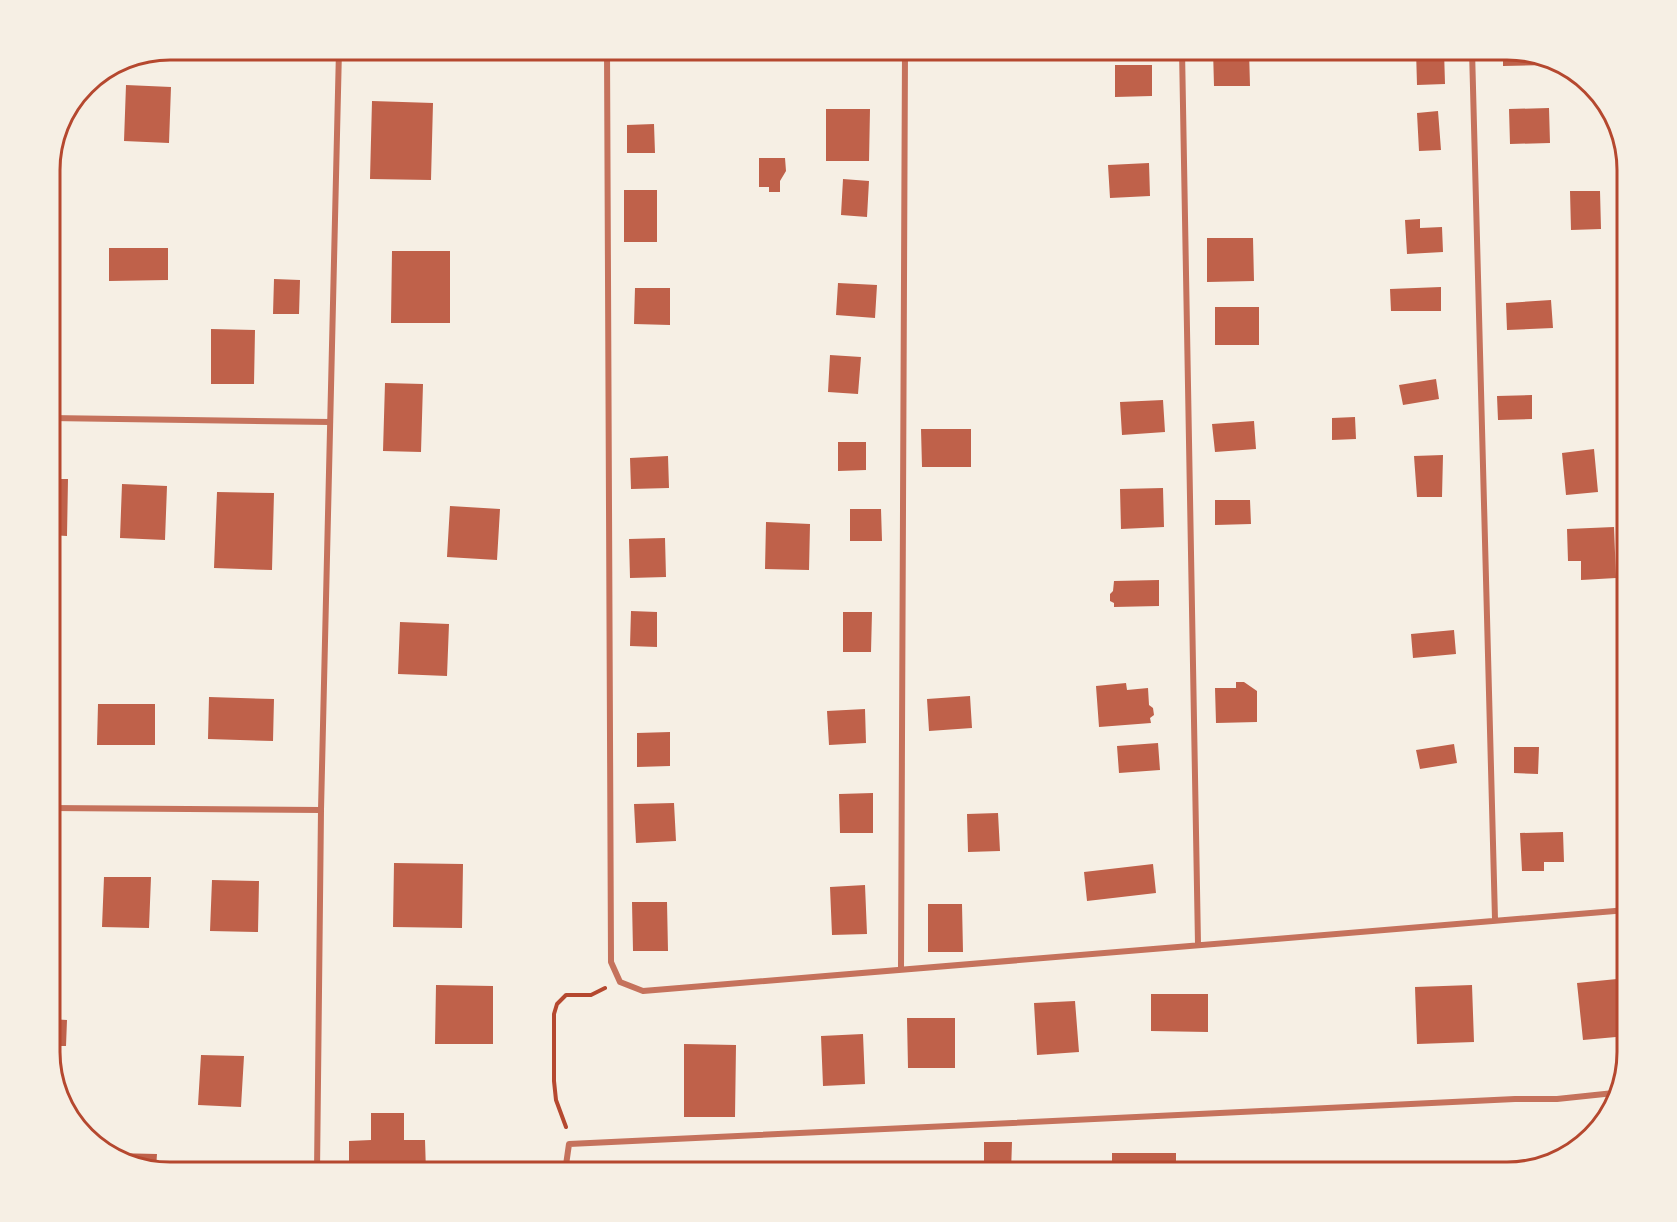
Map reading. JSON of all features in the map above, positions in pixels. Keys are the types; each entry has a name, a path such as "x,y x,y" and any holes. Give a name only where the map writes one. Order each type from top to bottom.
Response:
{"street":[{"path":"317,1162 321,810 339,60"},
{"path":"607,60 611,962 620,982 643,991 1617,911"},
{"path":"901,969 905,60"},
{"path":"1182,60 1198,944"},
{"path":"1472,60 1495,919"},
{"path":"60,418 330,422"},
{"path":"60,808 321,810"},
{"path":"566,1162 568,1144 1515,1099 1557,1099 1609,1094"}],"path":[{"path":"566,1127 556,1100 553,1072 553,1030 557,1004 566,996 591,995 620,982"}],"building":[{"path":"1213,60 1249,60 1250,86 1214,86"},
{"path":"1416,60 1444,60 1445,84 1417,85"},
{"path":"1503,60 1539,65 1503,66"},
{"path":"1115,65 1152,65 1152,96 1115,97"},
{"path":"126,85 171,87 169,143 124,141"},
{"path":"372,101 433,103 431,180 370,179"},
{"path":"1549,108 1550,143 1510,144 1509,109"},
{"path":"826,109 870,109 869,161 826,161"},
{"path":"1438,111 1441,150 1419,151 1417,113"},
{"path":"654,124 655,153 627,153 627,125"},
{"path":"759,158 785,158 786,171 780,181 780,192 769,192 769,187 759,187"},
{"path":"1149,163 1150,196 1110,198 1108,165"},
{"path":"843,179 869,181 867,217 841,215"},
{"path":"624,190 657,190 657,242 624,242"},
{"path":"1570,191 1600,191 1601,229 1571,230"},
{"path":"1420,219 1420,228 1442,227 1443,252 1407,254 1405,220"},
{"path":"1207,238 1253,238 1254,281 1207,282"},
{"path":"109,248 168,248 168,280 109,281"},
{"path":"392,251 450,251 450,323 391,323"},
{"path":"274,279 300,280 299,314 273,314"},
{"path":"838,283 877,285 875,318 836,315"},
{"path":"1441,287 1441,311 1391,311 1390,289"},
{"path":"635,288 670,288 670,325 634,324"},
{"path":"1551,300 1553,328 1507,330 1506,303"},
{"path":"1215,307 1259,307 1259,345 1215,345"},
{"path":"211,329 255,330 254,384 211,384"},
{"path":"830,355 861,357 858,394 828,392"},
{"path":"1436,379 1439,399 1403,405 1399,385"},
{"path":"385,383 423,384 421,452 383,451"},
{"path":"1532,395 1532,419 1498,420 1497,396"},
{"path":"1163,400 1165,432 1122,435 1120,402"},
{"path":"1355,417 1356,439 1332,440 1332,418"},
{"path":"1254,421 1256,449 1215,452 1212,424"},
{"path":"921,429 971,429 971,467 922,467"},
{"path":"838,442 866,442 866,470 838,471"},
{"path":"1594,449 1598,492 1566,495 1562,453"},
{"path":"1443,455 1442,497 1417,497 1414,456"},
{"path":"668,456 669,488 631,489 630,458"},
{"path":"60,479 68,479 67,536 60,536"},
{"path":"122,484 167,486 165,540 120,538"},
{"path":"1163,488 1164,527 1121,529 1120,489"},
{"path":"217,492 274,493 272,570 214,568"},
{"path":"1215,500 1250,500 1251,524 1215,525"},
{"path":"450,506 500,509 497,560 447,557"},
{"path":"850,509 881,509 882,541 850,541"},
{"path":"766,522 810,524 809,570 765,569"},
{"path":"1614,527 1616,578 1581,580 1581,561 1568,561 1567,529"},
{"path":"665,538 666,577 630,578 629,539"},
{"path":"1159,580 1159,606 1114,607 1114,603 1110,601 1114,581"},
{"path":"631,611 657,612 657,647 630,646"},
{"path":"843,612 872,612 871,652 843,652"},
{"path":"400,622 449,624 447,676 398,674"},
{"path":"1454,630 1456,654 1413,658 1411,634"},
{"path":"1236,682 1244,682 1257,691 1257,722 1216,723 1215,688 1236,688"},
{"path":"1126,683 1127,690 1148,688 1149,705 1153,708 1154,715 1150,718 1151,723 1099,727 1096,686"},
{"path":"970,696 972,728 929,731 927,699"},
{"path":"209,697 274,699 273,741 208,739"},
{"path":"98,704 155,704 155,745 97,745"},
{"path":"865,709 866,743 829,745 827,711"},
{"path":"670,732 670,766 637,767 637,733"},
{"path":"1158,743 1160,770 1119,773 1117,746"},
{"path":"1454,744 1457,763 1420,769 1416,750"},
{"path":"1514,747 1539,747 1538,774 1514,773"},
{"path":"873,793 873,833 840,833 839,794"},
{"path":"674,803 676,841 636,843 634,804"},
{"path":"998,813 1000,851 968,852 967,814"},
{"path":"1563,832 1564,862 1544,862 1544,871 1522,871 1520,833"},
{"path":"394,863 463,864 462,928 393,927"},
{"path":"1153,864 1156,893 1087,901 1084,872"},
{"path":"104,877 151,877 149,928 102,927"},
{"path":"212,880 259,881 258,932 210,931"},
{"path":"865,885 867,934 832,935 830,887"},
{"path":"632,902 667,902 668,951 633,951"},
{"path":"928,904 962,904 963,952 928,952"},
{"path":"1617,979 1617,1037 1583,1040 1577,983"},
{"path":"436,985 493,986 493,1044 435,1044"},
{"path":"1472,985 1474,1042 1417,1044 1415,987"},
{"path":"1151,994 1208,994 1208,1032 1151,1031"},
{"path":"1075,1001 1079,1052 1037,1055 1034,1003"},
{"path":"907,1018 955,1018 955,1068 908,1068"},
{"path":"60,1020 67,1020 66,1046 60,1046"},
{"path":"863,1034 865,1084 823,1086 821,1036"},
{"path":"684,1044 736,1045 735,1117 684,1117"},
{"path":"201,1055 244,1056 241,1107 198,1105"},
{"path":"371,1113 404,1113 404,1140 425,1140 426,1162 349,1162 349,1141 371,1140"},
{"path":"984,1142 1012,1142 1011,1162 984,1162"},
{"path":"127,1153 157,1154 156,1161"},
{"path":"1112,1153 1176,1153 1176,1162 1112,1162"}]}
